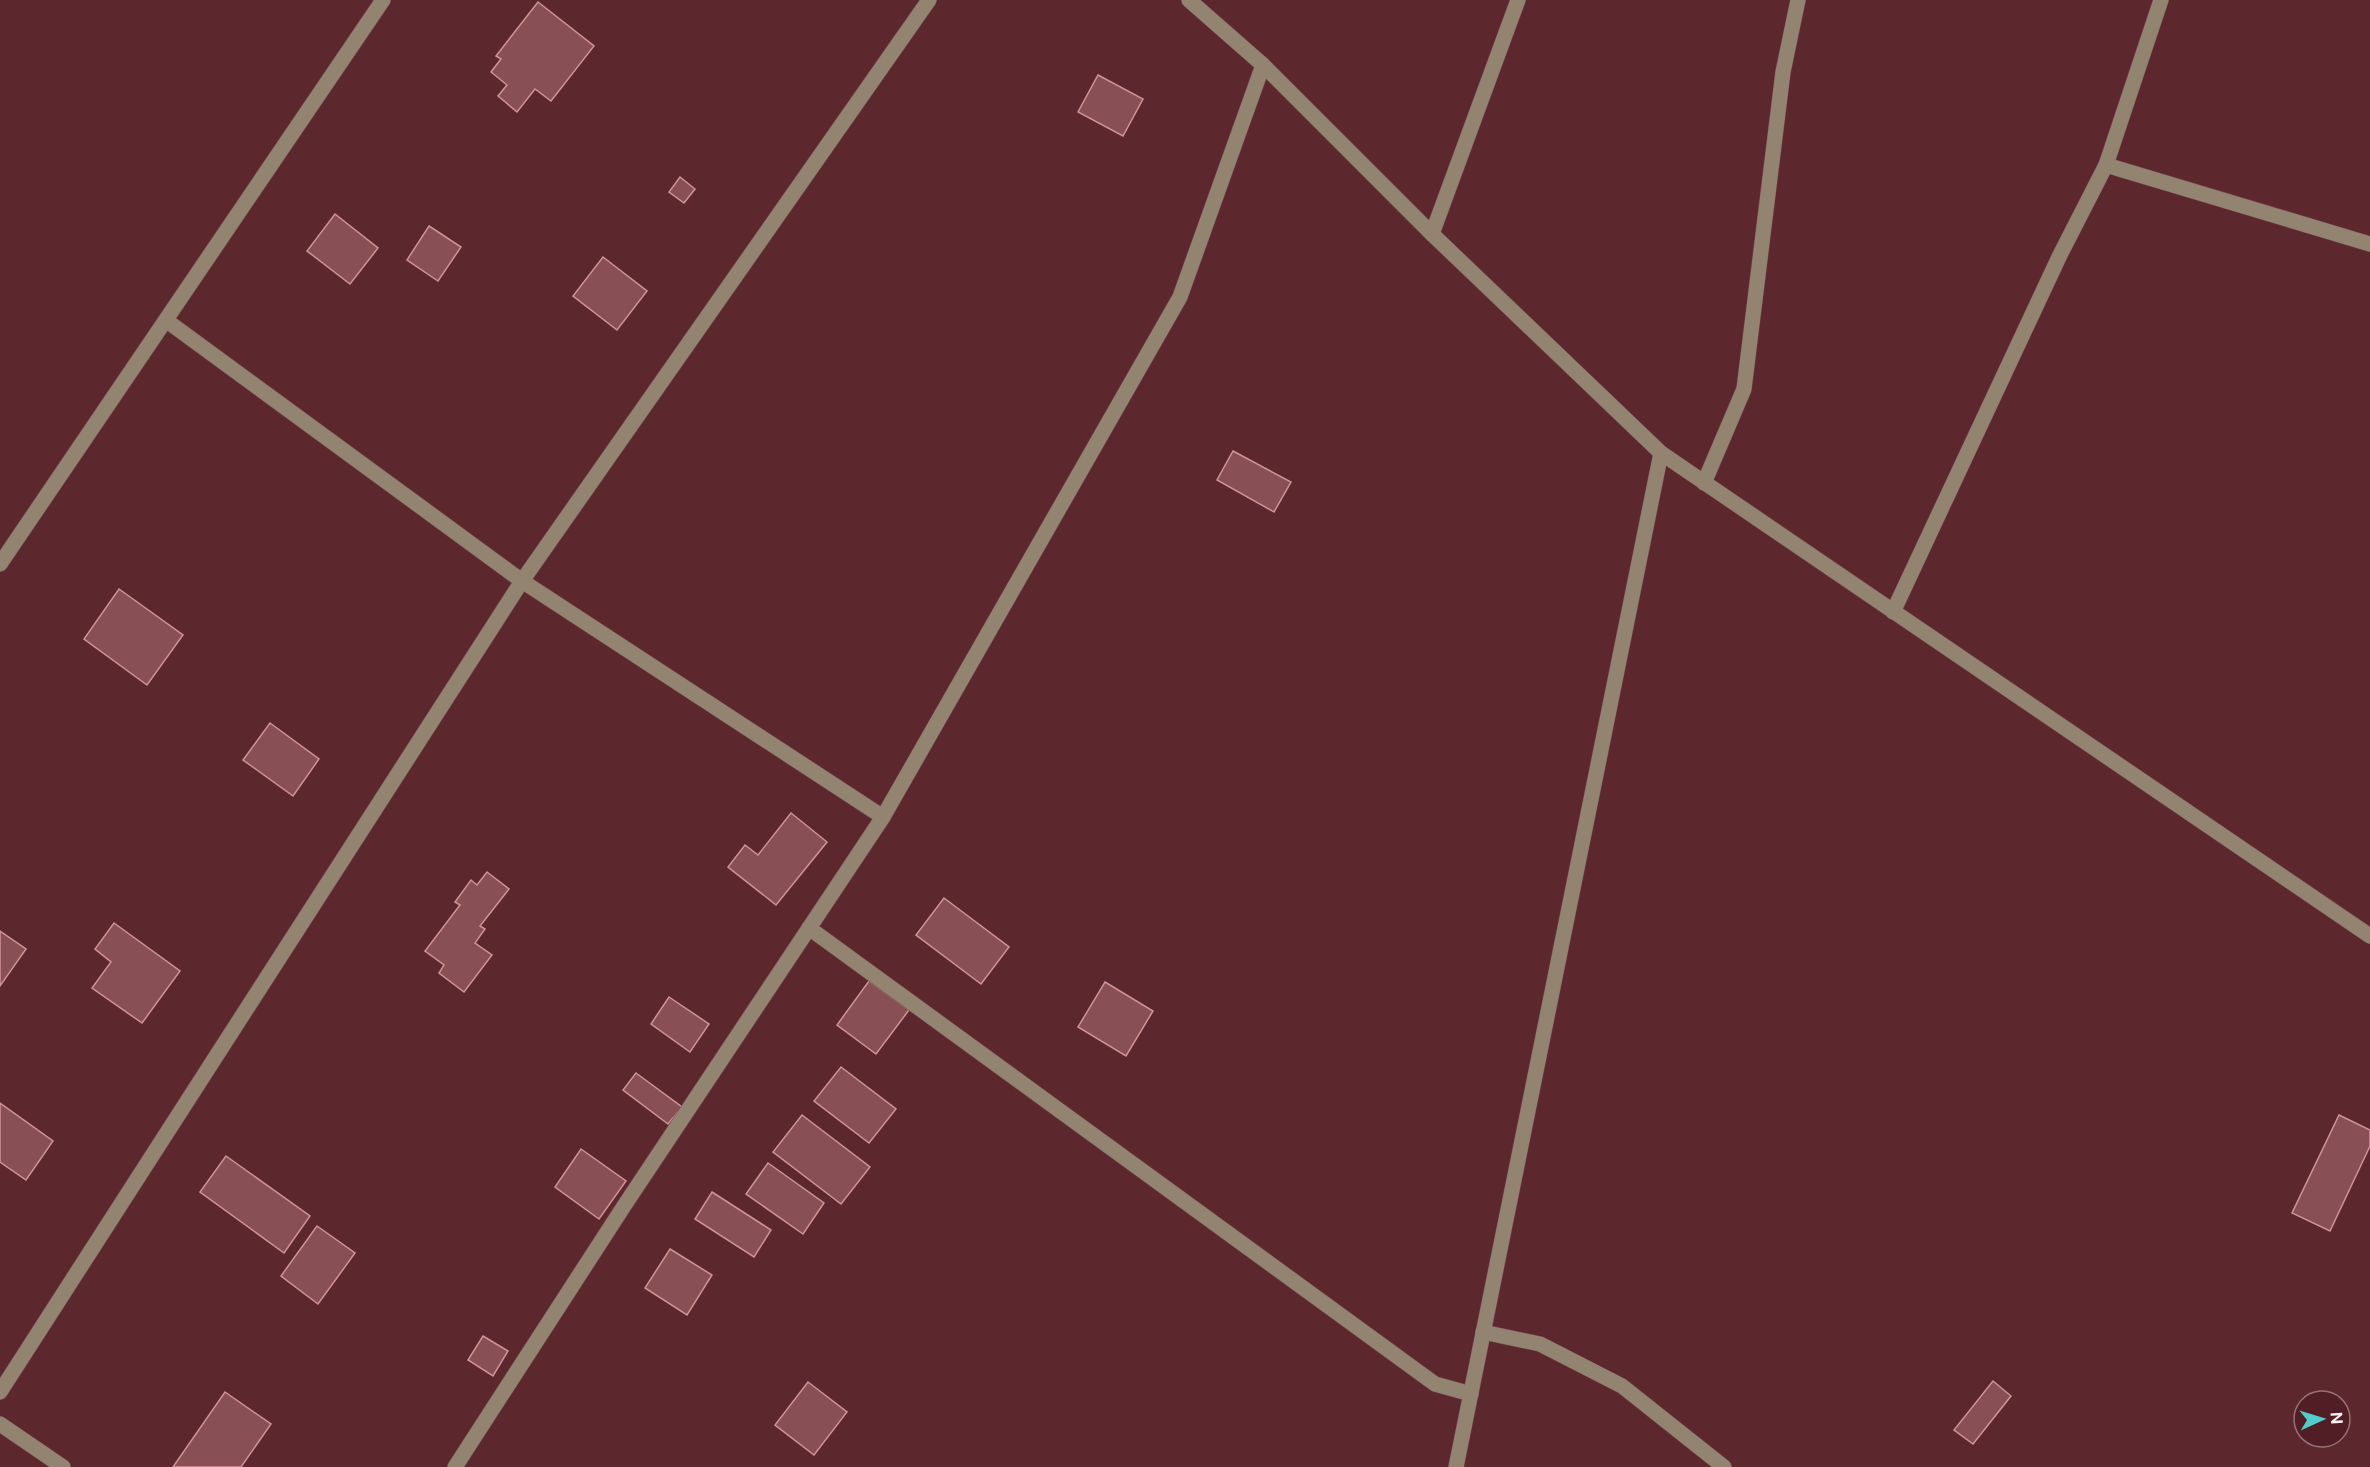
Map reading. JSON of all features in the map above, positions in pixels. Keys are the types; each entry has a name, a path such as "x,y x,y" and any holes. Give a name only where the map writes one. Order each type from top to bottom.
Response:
{"street":[{"path":"0,564 383,0"},
{"path":"0,1392 522,581 929,0"},
{"path":"1189,0 1263,65 1432,234 1661,453 2370,936"},
{"path":"1432,234 1518,0"},
{"path":"1704,483 1744,389 1783,72 1798,0"},
{"path":"1893,612 2059,257 2106,165 2161,0"},
{"path":"455,1467 624,1206 883,817 1180,297 1263,65"},
{"path":"2106,165 2370,244"},
{"path":"167,321 522,581 883,817"},
{"path":"1456,1467 1661,453"},
{"path":"810,928 1435,1384 1471,1394"},
{"path":"1483,1332 1540,1344 1622,1386 1724,1467"},
{"path":"0,1424 63,1467"}],"building":[{"path":"538,2 594,46 551,101 535,89 517,112 498,96 507,85 491,72 501,59 496,56"},
{"path":"1098,75 1143,99 1123,136 1078,112"},
{"path":"680,177 695,189 684,203 669,192"},
{"path":"335,214 378,248 350,284 307,251"},
{"path":"429,226 461,247 438,281 407,260"},
{"path":"603,257 647,291 617,330 573,296"},
{"path":"1233,451 1291,482 1274,512 1217,480"},
{"path":"119,589 183,635 147,685 84,639"},
{"path":"270,723 319,759 293,796 243,760"},
{"path":"791,813 827,842 776,905 728,867 745,845 758,855"},
{"path":"487,872 509,889 480,926 485,929 475,943 492,955 464,992 439,973 444,965 425,951 460,905 455,902 471,880 477,885"},
{"path":"944,898 1009,947 981,984 916,935"},
{"path":"114,923 180,971 142,1023 92,988 111,962 95,949"},
{"path":"0,931 26,949 0,986"},
{"path":"869,981 909,1010 876,1054 837,1025"},
{"path":"1105,982 1153,1011 1126,1056 1078,1027"},
{"path":"669,997 709,1024 690,1052 651,1024"},
{"path":"841,1067 896,1109 869,1143 814,1101"},
{"path":"636,1073 682,1107 668,1124 623,1090"},
{"path":"0,1103 53,1141 26,1180 0,1162"},
{"path":"802,1115 870,1167 841,1204 773,1152"},
{"path":"2339,1115 2370,1130 2370,1146 2330,1231 2292,1213"},
{"path":"581,1149 626,1181 599,1219 555,1187"},
{"path":"226,1156 310,1216 284,1253 200,1192"},
{"path":"768,1163 824,1203 803,1234 746,1194"},
{"path":"712,1192 771,1230 754,1257 695,1219"},
{"path":"317,1226 355,1253 318,1304 281,1276"},
{"path":"670,1249 712,1275 687,1315 645,1288"},
{"path":"483,1336 508,1351 493,1376 468,1360"},
{"path":"1993,1381 2011,1396 1973,1444 1954,1430"},
{"path":"808,1382 847,1412 814,1455 775,1425"},
{"path":"225,1392 271,1424 241,1467 173,1467"}]}
